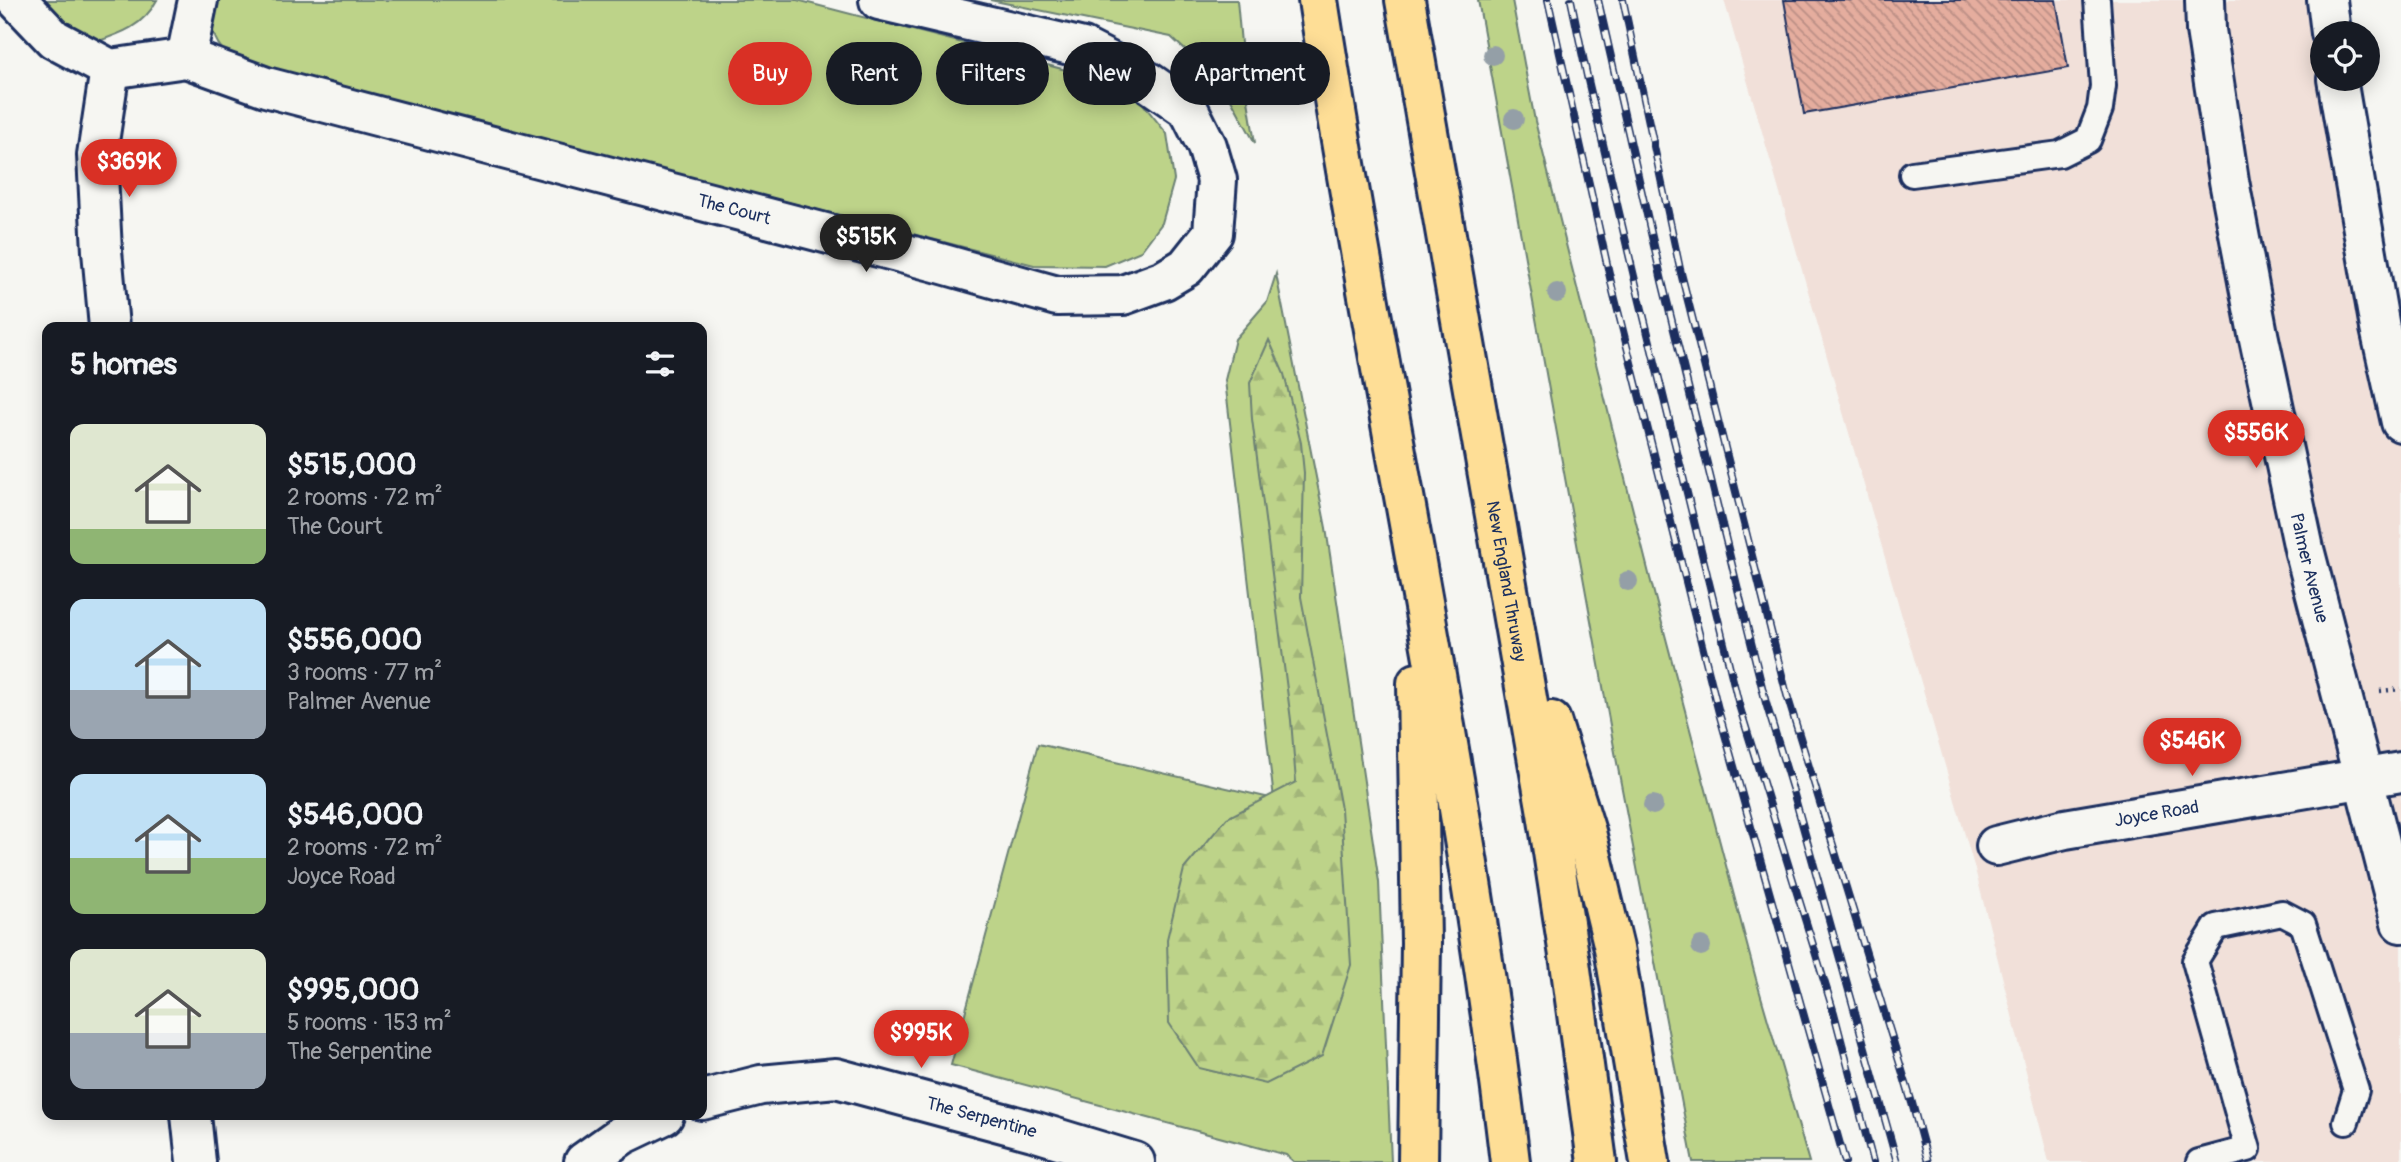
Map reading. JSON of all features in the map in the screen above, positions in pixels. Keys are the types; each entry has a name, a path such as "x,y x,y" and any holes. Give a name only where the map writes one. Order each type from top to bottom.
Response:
{"highway":[{"path":"1318,0 1466,856 1510,1162"},
{"name":"New England Thruway","path":"1405,0 1509,592 1570,962 1597,1162"},
{"path":"1416,562 1421,943 1418,1162"},
{"path":"1509,592 1587,832 1614,948 1650,1162"}],"street":[{"path":"17,0 54,39 110,69 97,155 109,322"},
{"path":"186,58 198,0"},
{"name":"The Court","path":"110,69 186,58 266,88 936,262 1057,296 1123,295 1164,280 1186,267 1213,233 1217,180 1207,146 1189,110 1147,80 1083,48 879,0"},
{"name":"Palmer Avenue","path":"2206,0 2206,30 2229,181 2258,334 2304,550 2401,923"},
{"path":"2327,0 2330,21"},
{"path":"2339,91 2380,328 2401,422"},
{"name":"Joyce Road","path":"1996,846 2065,830 2401,772"},
{"name":"The Serpentine","path":"707,1099 761,1085 836,1078 1033,1131 1135,1162"},
{"path":"192,1120 196,1162"},
{"path":"584,1162 622,1135 654,1120"}],"lane":[{"path":"1912,174 2060,154 2088,140 2100,109 2103,86 2097,0"},
{"path":"2199,1162 2248,1149 2194,961 2216,927 2282,913 2303,924 2356,1090 2346,1122"}],"path":[{"path":"2379,691 2401,689"}],"shaded area":[{"path":"1724,0 2335,0 2327,21 2310,21 2310,91 2325,91 2401,353 2401,1162 2049,1162 1976,873"}],"green space":[{"path":"42,0 157,0 138,23 121,33 93,43 62,25"},
{"path":"214,0 797,0 958,42 936,42 936,105 1049,105 1049,66 1063,69 1063,105 1144,105 1167,134 1174,180 1162,223 1141,251 1105,266 1034,265 247,64 227,54 218,44 212,26"},
{"path":"990,0 1237,0 1241,42 1176,42 1171,37"},
{"path":"1478,0 1512,0 1535,121 1650,578 1756,979 1809,1162 1693,1162 1614,747"},
{"path":"1234,105 1249,105 1255,143"},
{"path":"1276,274 1326,528 1379,882 1391,1162 1294,1162 1286,1155 951,1065 1038,744 1274,799 1225,380 1235,339 1267,302"},
{"path":"1269,340 1284,374 1301,443 1304,473 1301,597 1341,809 1351,965 1322,1056 1266,1084 1199,1068 1169,1023 1167,939 1184,869 1227,818 1296,782 1291,720 1252,419 1250,383"}],"building":[{"path":"1784,0 2056,0 2068,68 1804,114"}],"railway":[{"path":"1548,0 1613,291 1719,713 1845,1162"},
{"path":"1571,0 1637,289 1739,705 1834,1013 1873,1162"},
{"path":"1598,0 1662,281 1766,703 1897,1162"},
{"path":"1623,0 1680,269 1787,695 1928,1162"}]}
